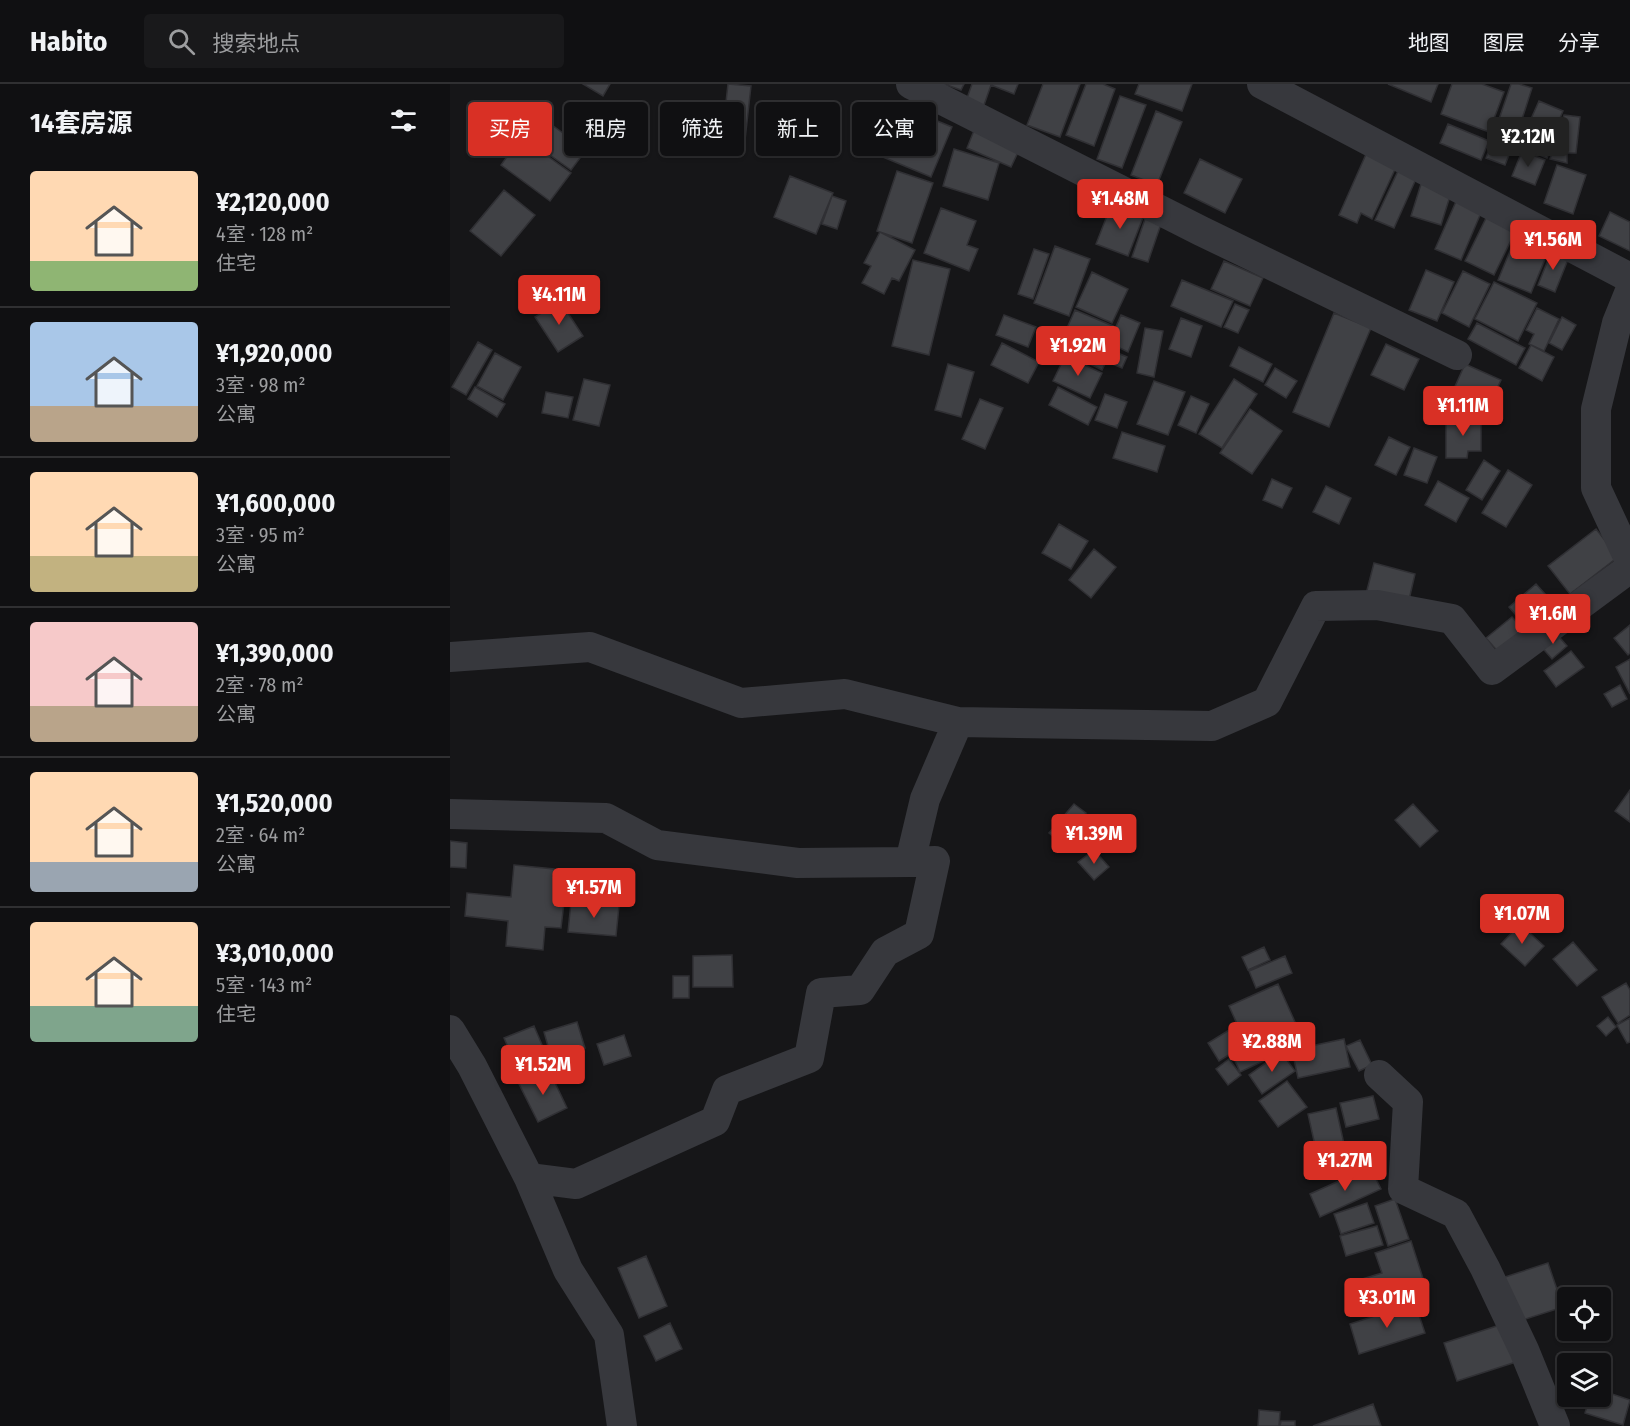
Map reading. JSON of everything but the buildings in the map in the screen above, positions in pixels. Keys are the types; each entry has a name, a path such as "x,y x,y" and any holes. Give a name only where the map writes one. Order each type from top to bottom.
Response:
{"street":[{"path":"911,84 1201,231 1457,355"},
{"path":"1262,84 1630,278"},
{"path":"1630,291 1617,323 1596,408 1596,488 1630,561"},
{"path":"450,657 590,646 741,703 845,694 958,722 1212,726 1267,702 1316,606 1377,605 1452,619 1491,670 1630,568"},
{"path":"910,862 925,799 958,722"},
{"path":"450,814 606,818 657,845 798,863 935,861 919,934 885,952 860,990 821,993 809,1059 727,1090 716,1121 576,1184 530,1178"},
{"path":"450,1030 472,1066 530,1178 568,1270 609,1335 622,1426"},
{"path":"1379,1075 1408,1102 1403,1189 1456,1214 1524,1350 1555,1426"}]}
